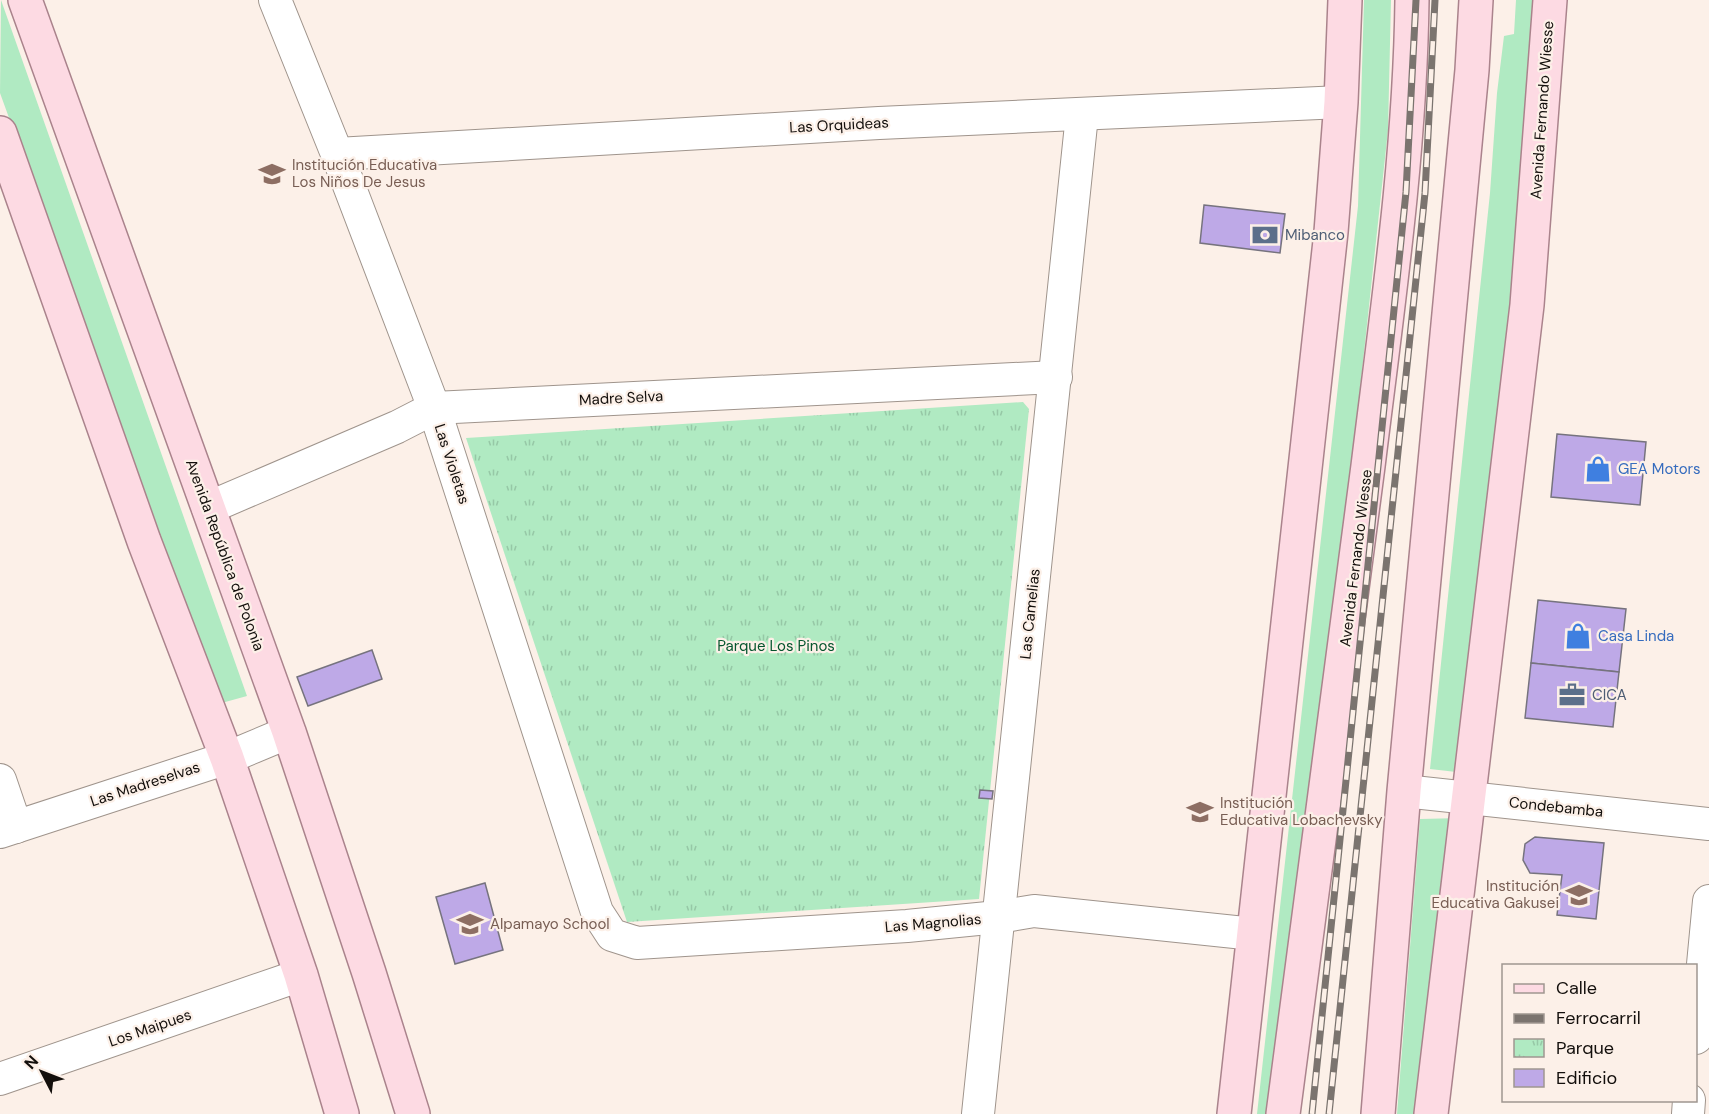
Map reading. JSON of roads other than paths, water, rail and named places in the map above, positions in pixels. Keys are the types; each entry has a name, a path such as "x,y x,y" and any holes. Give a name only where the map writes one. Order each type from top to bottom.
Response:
{"main road":[{"name":"Avenida República de Polonia","path":"25,0 289,732 413,1114"},
{"path":"1233,1114 1331,232 1341,102 1345,0"},
{"name":"Avenida Fernando Wiesse","path":"1283,1114 1326,802 1397,230 1411,51 1412,0"},
{"path":"1378,1114 1404,791 1472,70 1476,0"},
{"name":"Avenida Fernando Wiesse","path":"1431,1114 1527,305 1550,0"},
{"path":"0,134 140,530 227,758 301,975 342,1114"}],"street":[{"name":"Las Violetas","path":"275,0 338,154 434,408 597,912 612,935"},
{"name":"Las Orquideas","path":"338,154 879,123 1341,102"},
{"name":"Las Camelias","path":"978,1114 1082,115"},
{"name":"Madre Selva","path":"208,508 397,427 434,408 1056,377"},
{"name":"Las Madreselvas","path":"8,829 227,758 289,732"},
{"path":"0,780 8,829"},
{"name":"Condebamba","path":"1404,791 1709,824"},
{"path":"1697,1018 1709,901"},
{"name":"Las Magnolias","path":"612,935 637,943 907,926 1034,911 1254,934"},
{"name":"Los Maipues","path":"0,1079 301,975"}],"railway":[{"path":"1312,1114 1406,192 1416,0"},
{"path":"1329,1114 1425,193 1435,0"}],"place":[{"name":"Institución Educativa Los Niños De Jesus","path":"272,174"},
{"name":"Mibanco","path":"1265,235"},
{"name":"GEA Motors","path":"1598,469"},
{"name":"Casa Linda","path":"1578,636"},
{"name":"CICA","path":"1572,695"},
{"name":"Institución Educativa Lobachevsky","path":"1200,812"},
{"name":"Institución Educativa Gakusei","path":"1579,895"},
{"name":"Alpamayo School","path":"470,924"}],"park label":[{"name":"Parque Los Pinos","path":"776,646"}]}
